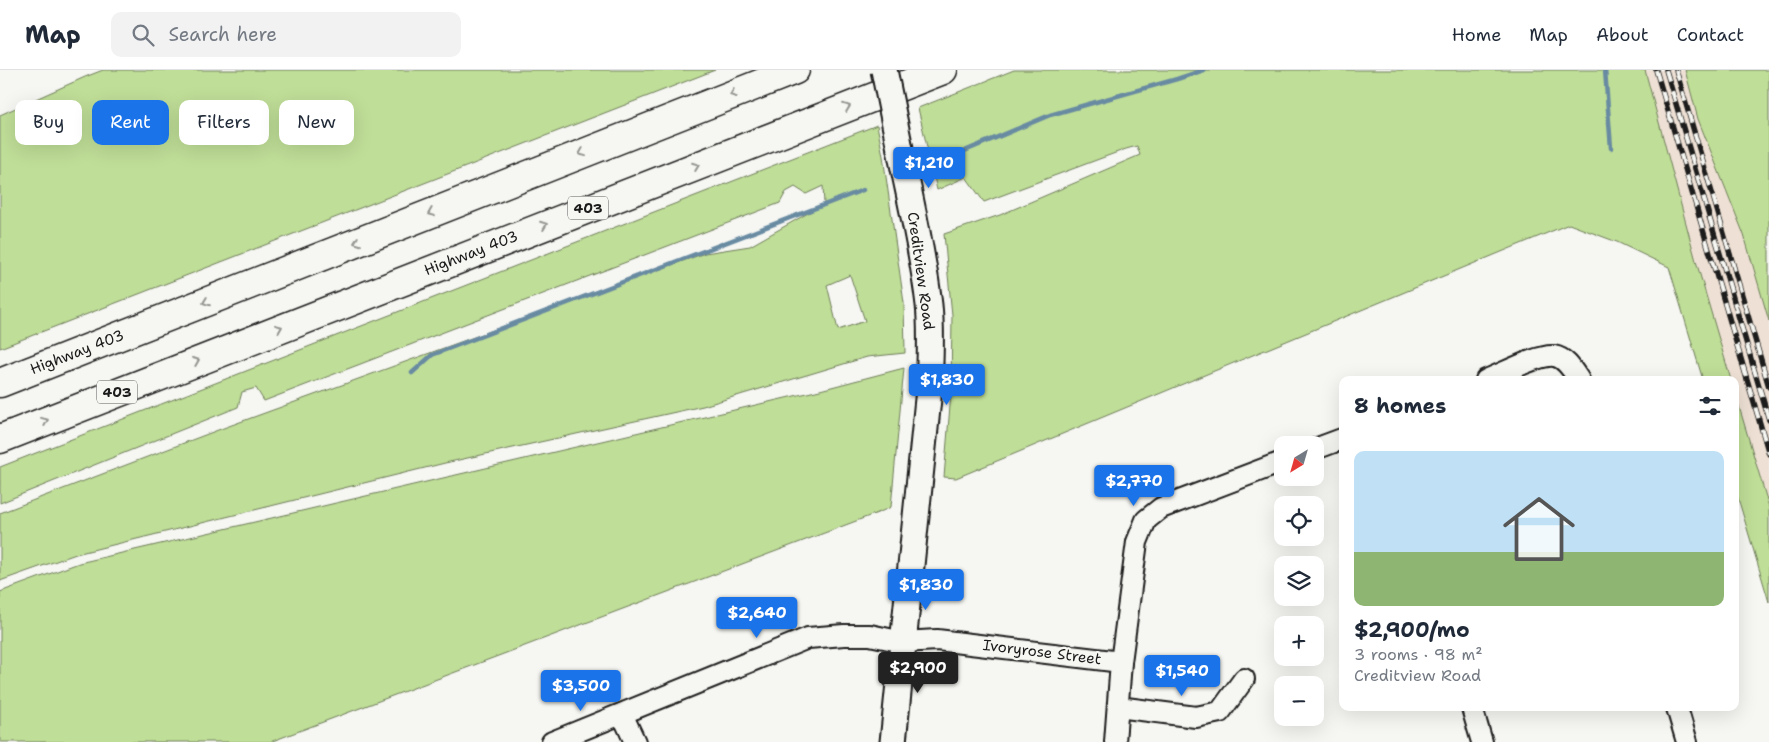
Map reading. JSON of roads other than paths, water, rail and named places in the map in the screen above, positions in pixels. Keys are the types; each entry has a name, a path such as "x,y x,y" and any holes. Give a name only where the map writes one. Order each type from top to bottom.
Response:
{"highway":[{"name":"Highway 403","path":"0,382 795,70"},
{"name":"Highway 403","path":"0,439 302,319 943,70"}],"main road":[{"name":"Creditview Road","path":"884,70 918,236 929,306 931,354 893,742"}],"street":[{"path":"1495,376 1538,358 1554,356 1570,366 1576,376"},
{"path":"1324,446 1339,440"},
{"path":"1114,742 1137,542 1146,520 1161,508 1274,465"},
{"name":"Ivoryrose Street","path":"552,742 808,638 870,635 903,642 937,640 1122,662"},
{"path":"1118,707 1196,717 1220,712 1244,679"},
{"path":"1473,711 1482,742"},
{"path":"1678,711 1687,742"},
{"path":"622,714 635,742"}],"waterway":[{"path":"941,161 1050,115 1204,70"},
{"path":"1605,70 1611,148"},
{"path":"412,373 432,355 863,190"}],"railway":[{"path":"1656,70 1769,454"},
{"path":"1666,70 1769,420"},
{"path":"1676,70 1769,387"}]}
